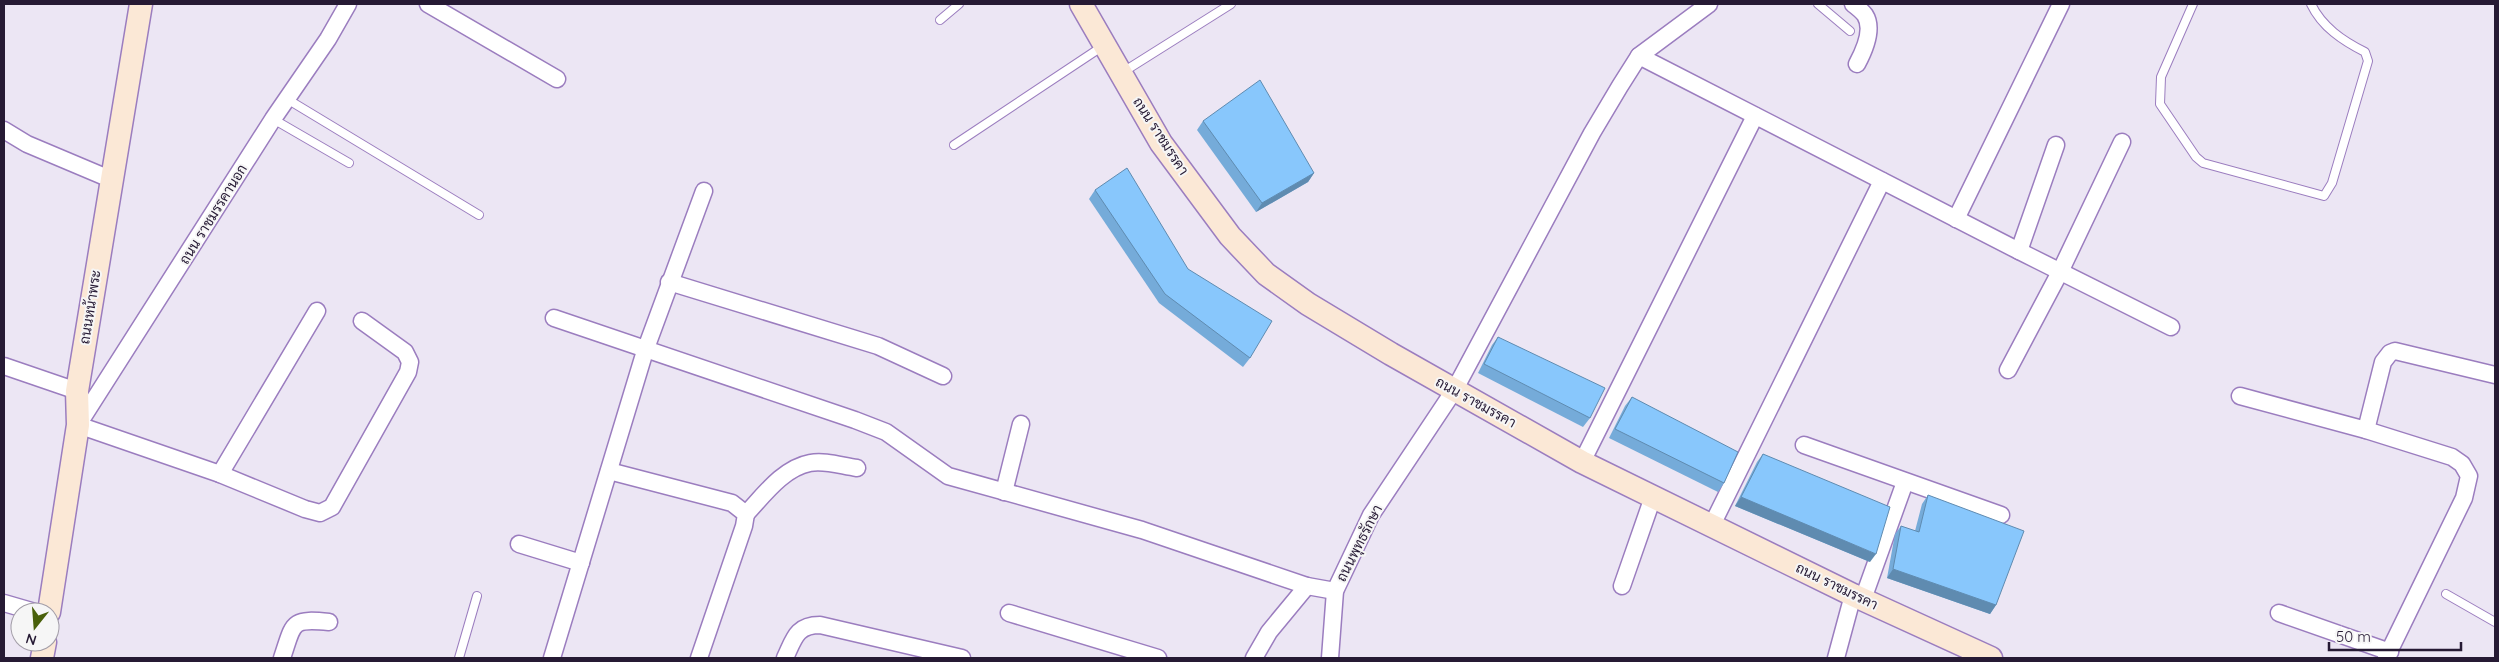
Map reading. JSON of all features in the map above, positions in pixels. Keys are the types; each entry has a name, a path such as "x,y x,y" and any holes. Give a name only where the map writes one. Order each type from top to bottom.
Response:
{"street":[{"name":"ถนนหน้าพระ","path":"51,602 78,424 77,391 110,179 141,4"},
{"name":"ถนน ราชมรรคานอก","path":"78,424 273,119 328,39 348,4"},
{"path":"428,4 557,79"},
{"name":"ถนน ราชมรรคา","path":"1081,4 1161,143 1230,236 1266,274 1316,309 1582,462 1858,597 1990,658"},
{"path":"1709,4 1640,56 1956,219 2171,327"},
{"path":"1853,4 1866,15 1868,26 1864,50 1856,64"},
{"path":"1956,219 2061,4"},
{"name":"ถนนพุทธรักษา","path":"1330,658 1335,591 1370,515 1455,389 1592,133 1640,56"},
{"path":"1582,462 1755,116"},
{"path":"4,130 27,144 110,179"},
{"path":"2008,370 2060,272 2122,142"},
{"path":"2019,251 2056,144"},
{"path":"1712,525 1882,181"},
{"path":"552,658 645,350 704,191"},
{"path":"669,282 878,346 943,376"},
{"path":"220,474 317,311"},
{"path":"554,318 886,432 948,476 1142,530 1307,586 1335,591"},
{"path":"78,424 220,474 305,509 320,513 332,507 408,372 410,362 405,352 362,320"},
{"path":"2366,430 2383,362 2390,353 2395,351 2495,375"},
{"path":"4,366 77,391"},
{"path":"2240,396 2366,430 2452,457 2462,464 2469,476 2464,498 2388,655 2279,613"},
{"path":"1004,492 1021,424"},
{"path":"1804,445 2001,515"},
{"path":"699,658 744,526 746,514 773,485 793,470 809,463 857,468"},
{"path":"610,471 732,503 746,514"},
{"path":"1836,658 1858,597 1905,482"},
{"path":"1622,586 1654,496"},
{"path":"518,544 581,563"},
{"path":"1254,658 1269,632 1307,586"},
{"path":"1010,613 1158,658"},
{"path":"282,658 293,627 297,622 307,620 330,622"},
{"path":"785,658 795,636 802,628 814,625 941,656 962,658"}],"lane":[{"path":"940,20 959,4"},
{"path":"1122,73 1231,4"},
{"path":"1818,4 1850,31"},
{"path":"2193,4 2161,77 2159,89 2160,104 2196,157 2203,163 2212,166 2324,196 2332,183 2368,61 2365,52 2340,39 2318,15 2311,4"},
{"path":"954,145 1105,45"},
{"path":"287,99 480,215"},
{"path":"273,119 349,163"},
{"path":"2446,594 2495,622"},
{"path":"459,658 478,596"}],"building":[{"path":"1260,80 1314,173 1262,203 1203,121"},
{"path":"1127,168 1188,269 1272,321 1250,358 1165,294 1095,190"},
{"path":"1498,337 1605,388 1590,418 1484,364"},
{"path":"1632,397 1738,452 1724,483 1615,429"},
{"path":"1763,454 1890,507 1876,554 1741,497"},
{"path":"1928,495 2024,531 1996,605 1893,569 1901,526 1919,532"}]}
